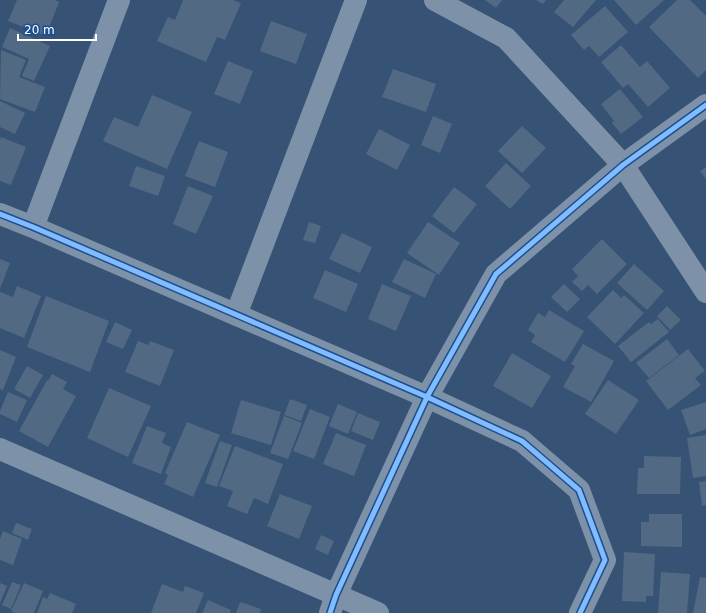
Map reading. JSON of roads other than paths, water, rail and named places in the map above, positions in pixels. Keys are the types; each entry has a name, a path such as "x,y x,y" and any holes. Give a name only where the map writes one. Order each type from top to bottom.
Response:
{"street":[{"path":"33,227 119,0"},
{"path":"236,315 356,0"},
{"path":"435,0 506,38 624,165 706,292"},
{"path":"333,604 427,397 496,274 624,165 706,105"},
{"path":"0,214 427,397 522,442 579,490 605,560 580,613"},
{"path":"0,449 333,604 378,613"}]}
